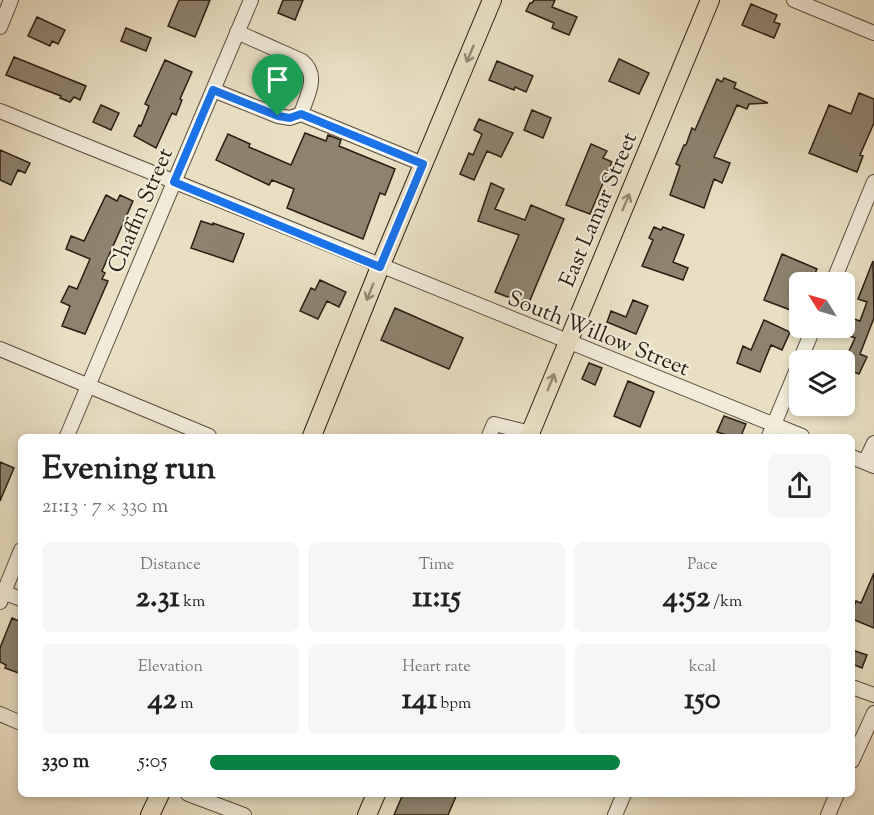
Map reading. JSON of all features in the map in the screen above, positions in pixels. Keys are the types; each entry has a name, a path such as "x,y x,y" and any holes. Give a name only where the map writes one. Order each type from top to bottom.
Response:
{"main road":[{"path":"313,434 492,0"},
{"name":"East Lamar Street","path":"530,434 710,0"},
{"path":"150,815 159,797"},
{"path":"367,815 375,797"}],"street":[{"path":"0,27 11,0"},
{"name":"Chaffin Street","path":"68,434 251,0"},
{"path":"794,0 874,33"},
{"path":"237,32 302,61 309,67 313,76 301,114"},
{"path":"213,90 278,116 290,118 301,114 423,164"},
{"name":"South Willow Street","path":"0,111 568,342 771,431 790,434"},
{"path":"836,272 874,182"},
{"path":"0,348 205,434"},
{"path":"771,431 789,388"},
{"path":"490,434 494,424 527,434"},
{"path":"864,462 874,443"},
{"path":"18,557 1,595 18,598"},
{"path":"855,688 874,695"},
{"path":"855,754 874,713"},
{"path":"0,714 18,722"},
{"path":"196,797 244,815"},
{"path":"615,815 623,797"},
{"path":"828,815 836,797"}],"building":[{"path":"179,0 210,0 195,37 168,26"},
{"path":"283,0 303,0 295,20 278,13"},
{"path":"534,0 555,0 552,7 577,17 569,35 552,28 554,23 526,11"},
{"path":"751,4 777,15 774,22 780,24 774,38 742,25"},
{"path":"37,17 65,30 58,44 52,41 50,46 28,36"},
{"path":"126,28 151,38 146,51 121,41"},
{"path":"14,57 86,86 80,100 74,97 70,102 60,98 61,96 6,75"},
{"path":"619,59 649,73 639,94 609,81"},
{"path":"165,60 192,72 180,99 182,100 176,115 172,113 156,148 134,136 139,125 141,126 149,106 145,104"},
{"path":"497,61 533,76 526,92 489,80"},
{"path":"263,76 278,83 271,97 257,91"},
{"path":"724,78 736,83 734,88 768,103 749,104 747,109 737,105 714,157 730,163 722,183 714,179 704,208 670,195 680,166 676,164 684,145 686,145 692,128 695,130 717,79 722,82"},
{"path":"859,93 874,99 874,123 860,155 863,156 857,172 809,153 829,105 851,114"},
{"path":"101,105 119,113 111,130 93,122"},
{"path":"532,110 551,118 543,138 524,130"},
{"path":"479,119 513,133 501,157 487,151 474,180 460,174 469,153 473,155 482,134 474,130"},
{"path":"305,133 326,141 328,135 341,140 339,146 395,169 385,195 380,193 363,239 287,208 294,189 272,180 269,185 216,160 228,134 250,144 249,147 291,165"},
{"path":"591,144 607,151 603,158 612,162 590,214 566,205"},
{"path":"0,150 30,163 25,173 18,170 11,185 0,180"},
{"path":"491,183 504,189 495,209 525,220 531,205 564,219 528,305 495,292 519,235 478,221"},
{"path":"106,195 117,201 120,195 133,201 102,271 105,273 102,279 108,281 85,334 62,326 70,306 61,302 69,286 77,289 90,259 66,249 71,236 84,241"},
{"path":"201,221 244,234 233,262 191,248"},
{"path":"654,227 661,230 663,227 684,235 673,262 688,268 683,280 642,266 653,240 649,238"},
{"path":"782,254 817,269 816,272 789,272 789,309 764,300"},
{"path":"873,261 874,318 860,354 867,357 859,374 855,372 855,350 850,350 855,338 855,319 860,321 867,302 858,299"},
{"path":"320,280 346,292 339,307 327,301 318,319 300,311 311,288 315,290"},
{"path":"633,300 648,306 636,334 607,322 611,311 626,317"},
{"path":"395,308 463,338 449,369 381,340"},
{"path":"764,320 789,332 782,350 771,345 760,372 737,363 743,346 751,350"},
{"path":"589,363 602,368 595,385 582,379"},
{"path":"628,381 654,392 640,427 614,416"},
{"path":"724,416 746,424 742,434 717,432"},
{"path":"0,462 14,468 0,501"},
{"path":"874,573 874,628 855,620 855,604 856,601 861,603"},
{"path":"12,618 18,621 18,673 5,668 6,665 0,662 0,648"},
{"path":"855,651 867,655 862,668 855,665"},
{"path":"402,797 456,797 448,815 394,815"}],"route":[{"path":"213,90 278,116 290,118 301,114 423,164 380,267 174,182 213,90"}]}
